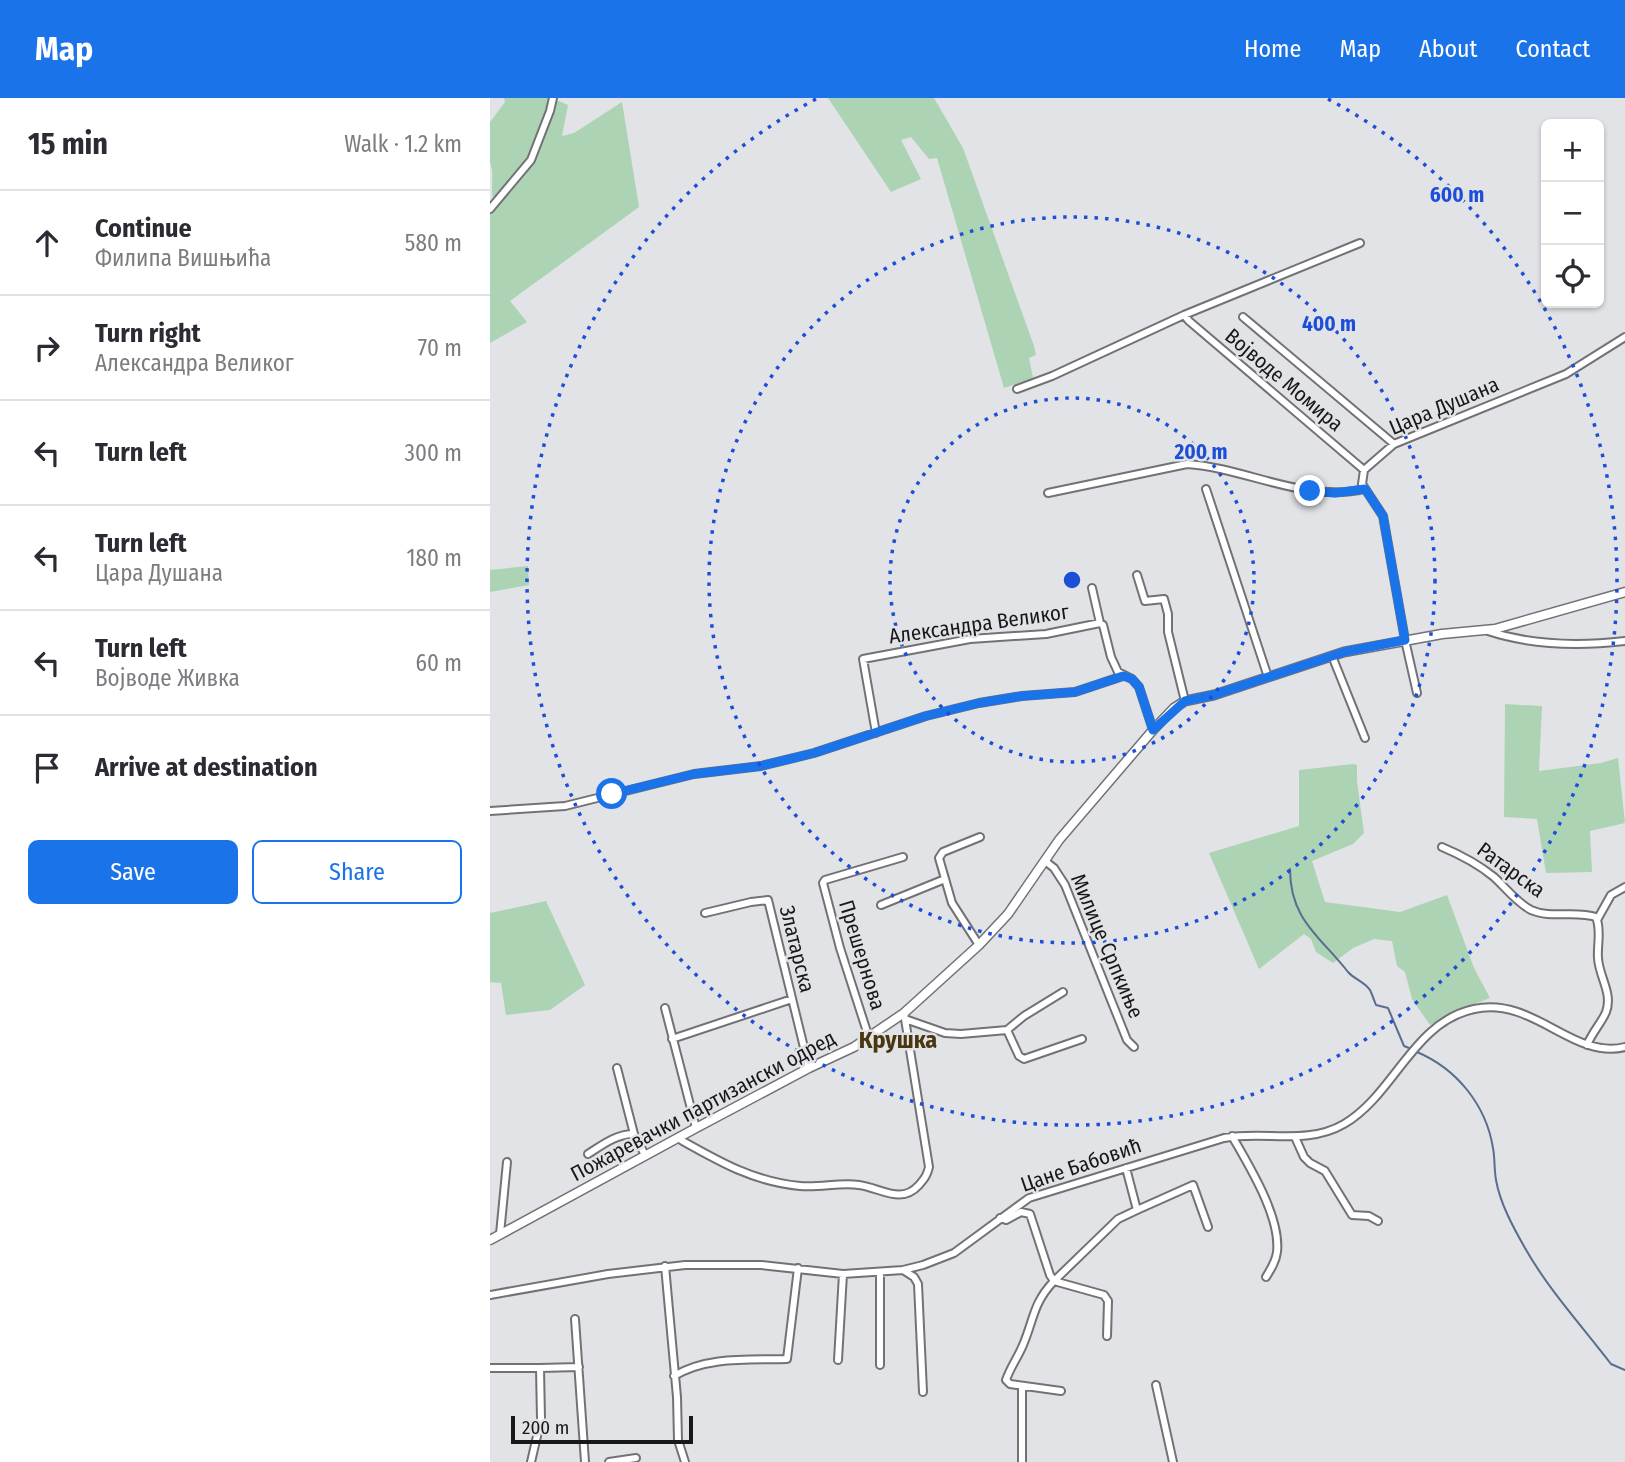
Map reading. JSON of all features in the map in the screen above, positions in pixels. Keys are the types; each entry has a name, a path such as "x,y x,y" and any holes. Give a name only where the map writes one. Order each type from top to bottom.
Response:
{"street":[{"path":"490,209 531,160 553,98"},
{"path":"1017,389 1052,376 1184,315 1360,243"},
{"name":"Војводе Момира","path":"1184,315 1238,365 1364,470"},
{"path":"1243,317 1394,444"},
{"name":"Цара Душана","path":"1364,470 1394,444 1566,374 1625,337"},
{"path":"1048,493 1187,464 1310,491 1335,493 1365,489"},
{"path":"1364,470 1365,489 1383,516 1417,693"},
{"path":"1206,489 1268,677"},
{"path":"1137,575 1145,601 1164,599 1168,614 1168,632 1185,701"},
{"name":"Александра Великог","path":"1092,588 1111,657 1123,676 1132,679 1139,687 1153,730"},
{"name":"Пожаревачки партизански одред","path":"490,1240 645,1155 869,1038 904,1016 1008,914 1059,841 1153,730 1185,701 1214,695 1332,656 1405,640 1486,630 1625,592"},
{"name":"Александра Великог","path":"876,733 863,659 970,639 1046,634 1100,624"},
{"path":"1486,630 1512,639 1582,643 1625,641"},
{"path":"1332,656 1365,738"},
{"path":"490,811 565,806 694,774 761,766 814,753 926,716 1022,696 1075,692 1123,676"},
{"path":"979,945 952,903 939,858 941,853 980,837"},
{"name":"Ратарска","path":"1442,847 1478,865 1524,906 1534,911 1586,915 1596,917 1597,920"},
{"name":"Прешернова","path":"869,1038 840,948 823,883 825,880 903,857"},
{"name":"Милице Српкиње","path":"1045,862 1055,868 1065,885 1127,1040 1135,1047"},
{"path":"881,905 945,879"},
{"path":"1625,887 1611,895 1597,920 1598,960 1607,990 1608,1004 1605,1015 1587,1045 1604,1048 1625,1047"},
{"name":"Златарска","path":"705,913 768,900 809,1068"},
{"path":"904,1016 945,1033 1007,1030 1063,992"},
{"path":"672,1039 792,999"},
{"name":"Цане Бабовић","path":"490,1295 665,1266 716,1263 844,1274 903,1270 954,1253 1029,1198 1232,1136 1316,1135 1346,1123 1372,1100 1416,1048 1445,1021 1472,1009 1497,1006 1526,1014 1587,1045"},
{"path":"665,1008 696,1128"},
{"path":"680,1137 726,1166 764,1180 802,1186 853,1184 897,1196 910,1194 927,1177 929,1167 904,1016"},
{"path":"1007,1030 1019,1056 1024,1059 1082,1039"},
{"path":"617,1068 634,1135 645,1155"},
{"path":"588,1154 612,1139 634,1135"},
{"path":"1232,1136 1257,1177 1276,1235 1277,1254 1266,1277"},
{"path":"1294,1137 1304,1157 1325,1171 1352,1215 1369,1216 1378,1221"},
{"path":"500,1234 507,1162"},
{"path":"1126,1168 1138,1210"},
{"path":"1061,1391 1009,1384 1006,1378 1024,1344 1035,1306 1044,1291 1118,1219 1191,1184 1195,1187 1208,1227"},
{"path":"1000,1218 1006,1220 1021,1212 1030,1214 1046,1265 1054,1281 1106,1296 1107,1336"},
{"path":"665,1266 678,1446 685,1462"},
{"path":"674,1376 694,1365 787,1359 798,1268"},
{"path":"903,1270 914,1277 918,1284 923,1392"},
{"path":"880,1273 880,1365"},
{"path":"838,1360 844,1274"},
{"path":"575,1319 585,1462"},
{"path":"490,1368 579,1367"},
{"path":"531,1462 541,1419 540,1368"},
{"path":"1156,1385 1173,1462"},
{"path":"1022,1386 1022,1462"},
{"path":"609,1462 636,1458"}],"green space":[{"path":"504,98 552,98 568,105 562,136 574,133 622,102 639,207 510,301 527,322 490,343 490,202 493,198 490,122 505,102"},
{"path":"828,98 934,98 963,148 1034,346 1036,355 1029,358 1033,378 1004,388 937,158 929,159 911,137 901,140 921,179 891,192"},
{"path":"528,566 529,585 490,592 490,570"},
{"path":"1505,704 1542,706 1539,771 1601,763 1618,758 1625,823 1590,831 1592,872 1546,873 1537,819 1504,817"},
{"path":"1357,765 1364,833 1353,844 1312,861 1325,902 1400,912 1447,895 1474,968 1490,998 1430,1025 1412,999 1405,972 1397,966 1392,941 1374,939 1353,948 1333,963 1316,952 1311,939 1304,934 1259,969 1209,853 1299,826 1299,770"},
{"path":"546,901 585,985 550,1010 506,1015 501,983 490,982 490,913"}],"waterway":[{"path":"1290,869 1295,902 1308,926 1348,972 1368,987 1376,1005 1388,1008 1404,1046 1409,1048"},
{"path":"1417,1052 1445,1068 1476,1103 1489,1132 1501,1197 1520,1240 1555,1293 1611,1364 1625,1370"}],"district":[{"name":"Крушка","path":"898,1040"}],"route":[{"path":"612,794 694,774 761,766 814,753 926,716 1022,696 1075,692 1123,676 1132,679 1139,687 1153,730 1174,708 1185,701 1214,695 1344,652 1405,640 1380,510 1365,489 1335,493 1310,491"}]}
